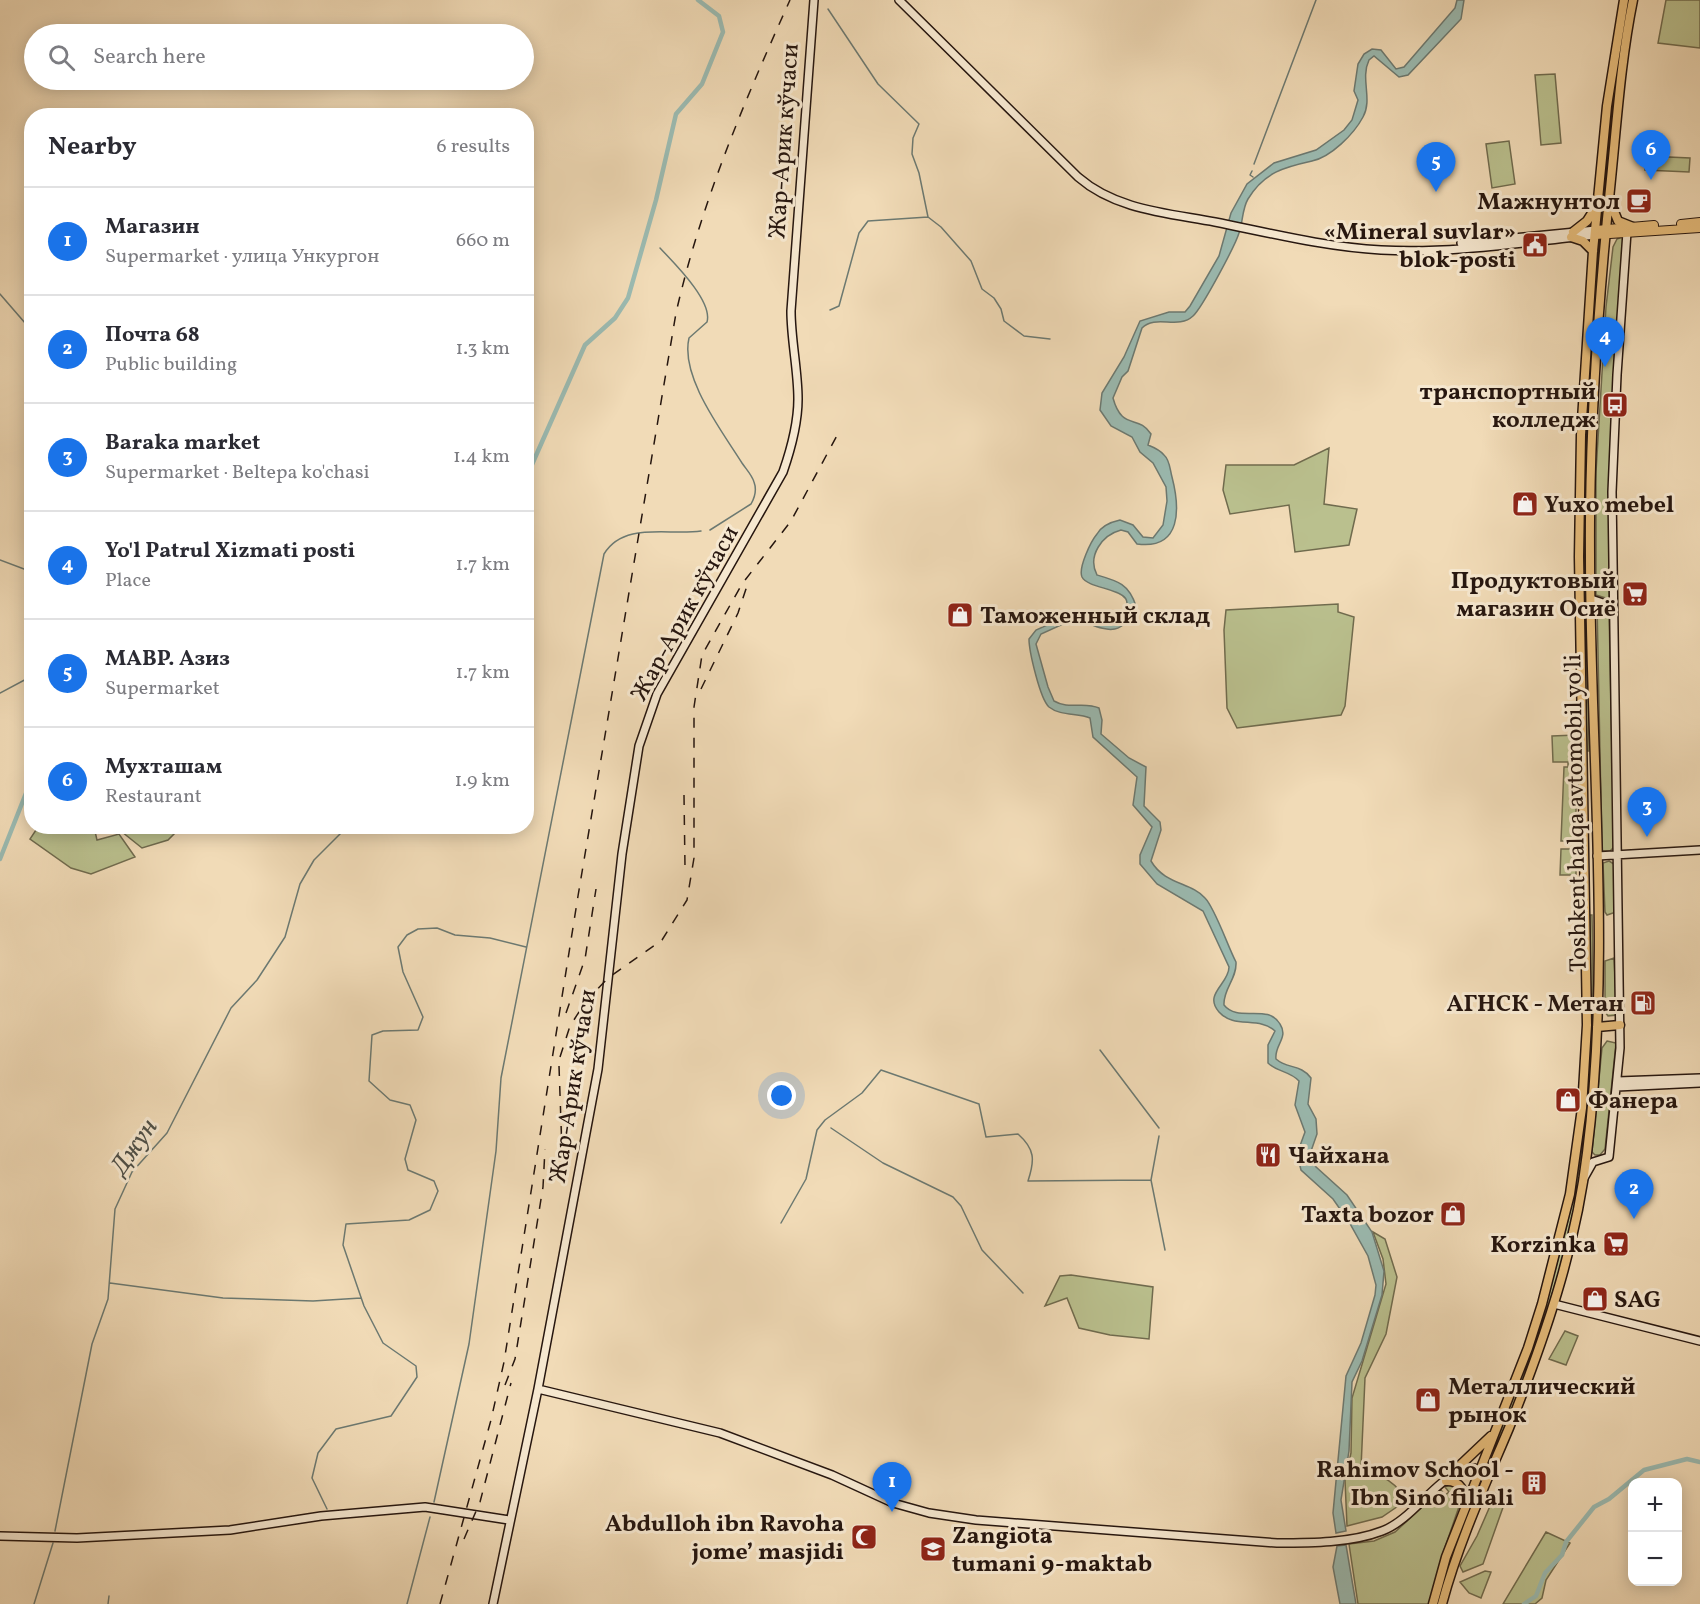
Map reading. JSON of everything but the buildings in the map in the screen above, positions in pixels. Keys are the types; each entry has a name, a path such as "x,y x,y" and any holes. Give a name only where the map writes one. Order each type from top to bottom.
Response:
{"highway":[{"name":"Toshkent halqa avtomobil yo'li","path":"1433,1604 1446,1557 1542,1304 1574,1168 1586,1058 1586,909 1579,535 1582,413 1593,251 1613,60 1624,0"},
{"name":"Toshkent halqa avtomobil yo'li","path":"1442,1604 1456,1560 1533,1366 1554,1304 1587,1153 1597,1027 1598,908 1590,535 1593,406 1621,74 1633,0"},
{"path":"1609,197 1617,219 1630,230"},
{"path":"1593,251 1583,241 1572,235 1587,221 1598,204"},
{"path":"1579,535 1584,532 1590,535"},
{"path":"1583,759 1594,758"},
{"path":"1586,909 1598,908"},
{"path":"1597,1027 1620,1025"},
{"path":"1453,1472 1475,1453 1496,1428"},
{"path":"1446,1481 1454,1481 1461,1486 1467,1504"},
{"path":"1446,1557 1456,1560"}],"main road":[{"name":"Жар-Арик кўчаси","path":"493,1604 508,1520 538,1389 598,1069 622,854 639,746 657,694 783,472 794,435 798,396 793,359 792,311 814,0"},
{"path":"898,0 1088,185 1104,195 1131,206 1248,229 1371,249 1441,248 1448,244 1630,230 1700,222"},
{"path":"1630,230 1700,228"},
{"path":"1583,1179 1593,1162 1609,1157 1618,1084 1620,1025 1612,606 1614,437 1630,230"},
{"path":"1591,599 1612,606"},
{"path":"1597,856 1700,850"},
{"path":"1618,1084 1700,1078"},
{"path":"1618,1084 1700,1083"},
{"path":"1587,1153 1593,1162"},
{"path":"1554,1304 1700,1341"},
{"path":"538,1389 720,1433 832,1475 893,1503 929,1513 999,1522 1261,1542 1323,1539 1374,1531 1395,1521 1453,1472 1463,1468 1489,1477"},
{"path":"1353,1536 1394,1526 1446,1481 1461,1473 1479,1473"},
{"path":"0,1536 78,1538 230,1530 321,1516 425,1507 508,1520"}],"green space":[{"path":"1666,0 1700,0 1700,48 1658,43"},
{"path":"1555,74 1561,143 1541,145 1535,75"},
{"path":"1509,141 1515,184 1492,188 1486,144"},
{"path":"1646,156 1690,158 1689,172 1645,170"},
{"path":"1622,237 1624,240 1612,406 1609,599 1596,595 1596,472 1606,307 1613,247 1617,239"},
{"path":"1599,239 1589,406 1586,526 1583,526 1586,406"},
{"path":"1329,448 1324,504 1357,509 1349,545 1295,552 1289,505 1230,514 1223,490 1226,465 1294,465"},
{"path":"1583,539 1586,539 1589,751 1587,751"},
{"path":"1338,604 1338,612 1354,617 1345,706 1341,715 1237,728 1227,708 1224,630 1226,610"},
{"path":"1597,604 1609,611 1614,847 1610,851 1602,851"},
{"path":"1576,735 1576,841 1561,841 1564,767 1568,767 1568,762 1553,762 1552,736"},
{"path":"33,834 96,834 97,840 119,834 135,857 91,874 71,868 30,839"},
{"path":"124,834 174,834 168,840 142,848"},
{"path":"1561,849 1576,849 1576,875 1560,875"},
{"path":"1609,861 1614,864 1616,912 1607,915 1603,863"},
{"path":"1590,915 1592,915 1593,949 1592,1049 1588,1116 1579,1183 1563,1257 1541,1329 1488,1470 1486,1469 1543,1311 1575,1189 1588,1089 1591,1002"},
{"path":"1614,958 1617,1015 1608,1016 1605,1012 1605,961"},
{"path":"1607,1041 1616,1043 1605,1149 1600,1155 1595,1155 1592,1152 1602,1048"},
{"path":"1373,1232 1385,1239 1397,1277 1386,1334 1365,1378 1361,1468 1393,1484 1402,1495 1404,1502 1382,1517 1347,1526 1345,1480 1351,1453 1352,1398 1386,1284 1383,1259"},
{"path":"1071,1275 1153,1287 1149,1339 1110,1335 1079,1328 1067,1298 1045,1306 1060,1276"},
{"path":"1565,1331 1578,1336 1566,1365 1549,1359"},
{"path":"1456,1486 1462,1498 1442,1556 1429,1604 1358,1604 1349,1544 1374,1541 1395,1532 1441,1490 1445,1495 1449,1492 1445,1487"},
{"path":"1497,1490 1507,1496 1483,1564 1463,1572 1460,1566 1477,1536"},
{"path":"1546,1532 1570,1543 1546,1580 1542,1598 1535,1604 1503,1604"},
{"path":"1485,1571 1491,1572 1481,1598 1469,1593 1460,1582"}],"water":[{"path":"1457,0 1464,0 1461,19 1408,75 1399,77 1374,56 1369,60 1366,74 1366,110 1359,124 1341,144 1319,159 1276,172 1254,190 1246,203 1239,233 1231,250 1193,316 1181,322 1154,322 1142,328 1128,371 1122,377 1113,398 1121,415 1146,428 1151,434 1148,445 1161,452 1168,460 1175,489 1174,524 1170,534 1163,540 1152,544 1137,544 1128,532 1121,530 1108,536 1098,547 1094,561 1097,575 1122,584 1130,593 1136,606 1124,625 1110,629 1074,619 1041,634 1036,644 1054,701 1065,705 1088,705 1099,708 1102,720 1101,734 1129,758 1146,767 1144,806 1160,822 1161,830 1151,861 1163,875 1193,889 1209,903 1236,962 1224,1005 1237,1013 1268,1015 1280,1024 1283,1033 1276,1059 1298,1068 1311,1078 1308,1104 1316,1119 1317,1134 1309,1157 1315,1166 1347,1195 1372,1232 1384,1271 1382,1295 1362,1361 1352,1382 1349,1451 1341,1500 1346,1531 1336,1533 1333,1513 1346,1376 1361,1343 1375,1295 1376,1285 1368,1256 1333,1199 1301,1170 1297,1154 1305,1132 1295,1105 1299,1081 1268,1063 1268,1045 1275,1031 1262,1024 1232,1020 1219,1012 1215,1006 1215,994 1225,979 1229,967 1203,911 1157,884 1140,864 1140,855 1152,827 1133,805 1137,777 1093,737 1090,718 1058,712 1049,707 1039,685 1029,639 1036,630 1076,612 1106,624 1113,623 1124,611 1127,602 1124,596 1087,582 1082,577 1083,561 1092,542 1101,528 1120,520 1133,525 1143,537 1153,538 1163,525 1167,501 1166,487 1153,463 1140,452 1132,437 1111,426 1100,410 1102,393 1124,357 1140,321 1169,312 1185,312 1190,306 1219,256 1231,213 1247,184 1274,163 1316,150 1344,130 1352,120 1358,100 1354,91 1358,64 1364,54 1372,49 1381,50 1396,69 1404,67 1455,8"},
{"path":"1346,1545 1356,1604 1340,1604 1333,1567 1337,1546"}],"waterway":[{"path":"534,460 585,345 615,318 628,298 656,200 676,114 702,84 723,32 719,16 698,0"},
{"path":"1254,164 1316,0"},
{"path":"828,9 878,84 919,124 913,138 912,154 919,173 928,217"},
{"path":"1252,171 1250,175 1253,177"},
{"path":"830,310 839,306 859,233 868,221 928,217 941,227 971,261 982,289 994,298 1001,309 1004,321 1024,336 1050,339"},
{"path":"660,248 683,272 704,304 707,322 689,338 688,353 691,369 705,403 755,485 754,499 751,504 710,530"},
{"path":"0,294 24,322"},
{"path":"434,1502 469,1344 496,1151 501,1078 604,554 623,537 635,534 701,531"},
{"path":"0,560 24,569"},
{"path":"0,693 24,680"},
{"path":"0,859 24,798"},
{"name":"Джун","path":"55,1531 92,1344 108,1299 115,1209 132,1172 167,1133 231,1008 257,980 285,937 300,884 314,860 340,834"},
{"path":"327,1509 312,1478 318,1453 336,1429 391,1416 417,1377 416,1366 383,1343 364,1306 343,1245 346,1224 409,1220 430,1210 438,1191 434,1181 408,1170 405,1159 416,1120 410,1105 390,1100 369,1081 372,1035 383,1031 418,1030 423,1017 403,972 398,947 407,935 418,929 437,928 455,935 490,938 526,947"},
{"path":"1100,1050 1159,1128"},
{"path":"781,1223 806,1179 817,1130 825,1120 862,1093 881,1070 979,1104 986,1137 1018,1134 1028,1145 1032,1155 1032,1167 1028,1181 1151,1180"},
{"path":"831,1128 883,1163 953,1197 961,1206 982,1250 1023,1293"},
{"path":"1159,1136 1151,1180 1165,1250"},
{"path":"110,1283 223,1298 313,1301 361,1298"},
{"path":"1524,1604 1536,1596 1545,1573 1562,1555 1566,1542 1594,1507 1609,1499 1644,1470 1687,1459 1700,1462"},
{"path":"407,1604 430,1517"},
{"name":"Джун","path":"34,1604 53,1543"},
{"path":"108,1604 109,1596"}],"railway":[{"path":"440,1604 491,1420 504,1362 578,896 676,313 698,232 725,154 790,0"},
{"path":"560,1057 570,1026 586,1001 608,978 662,940 687,900 694,858 694,707 702,655 742,584 791,521 840,430"},
{"path":"701,689 738,613 748,583"},
{"path":"684,795 685,867"},
{"path":"566,1013 585,959 596,889"},
{"path":"559,1066 563,1180"},
{"path":"505,1385 515,1359 543,1187 545,1149"},
{"path":"464,1539 480,1502 511,1383"}],"place":[{"name":"Мухташам","path":"1651,180"},
{"name":"МАВР. Азиз","path":"1436,192"},
{"name":"Мажнунтол","path":"1639,201"},
{"name":"«Mineral suvlar» blok-posti","path":"1535,245"},
{"name":"Yo'l Patrul Xizmati posti","path":"1605,367"},
{"name":"транспортный колледж","path":"1615,405"},
{"name":"Yuxo mebel","path":"1525,504"},
{"name":"Продуктовый магазин Осиё","path":"1635,594"},
{"name":"Таможенный склад","path":"960,615"},
{"name":"Baraka market","path":"1647,837"},
{"name":"АГНСК - Метан","path":"1643,1003"},
{"name":"Фанера","path":"1568,1100"},
{"name":"Чайхана","path":"1268,1155"},
{"name":"Taxta bozor","path":"1453,1214"},
{"name":"Почта 68","path":"1634,1219"},
{"name":"Korzinka","path":"1616,1244"},
{"name":"SAG","path":"1595,1299"},
{"name":"Металлический рынок","path":"1428,1400"},
{"name":"Rahimov School - Ibn Sino filiali","path":"1534,1483"},
{"name":"Магазин","path":"892,1512"},
{"name":"Abdulloh ibn Ravoha jome’ masjidi","path":"864,1537"},
{"name":"Zangiota tumani 9-maktab","path":"933,1549"}]}
